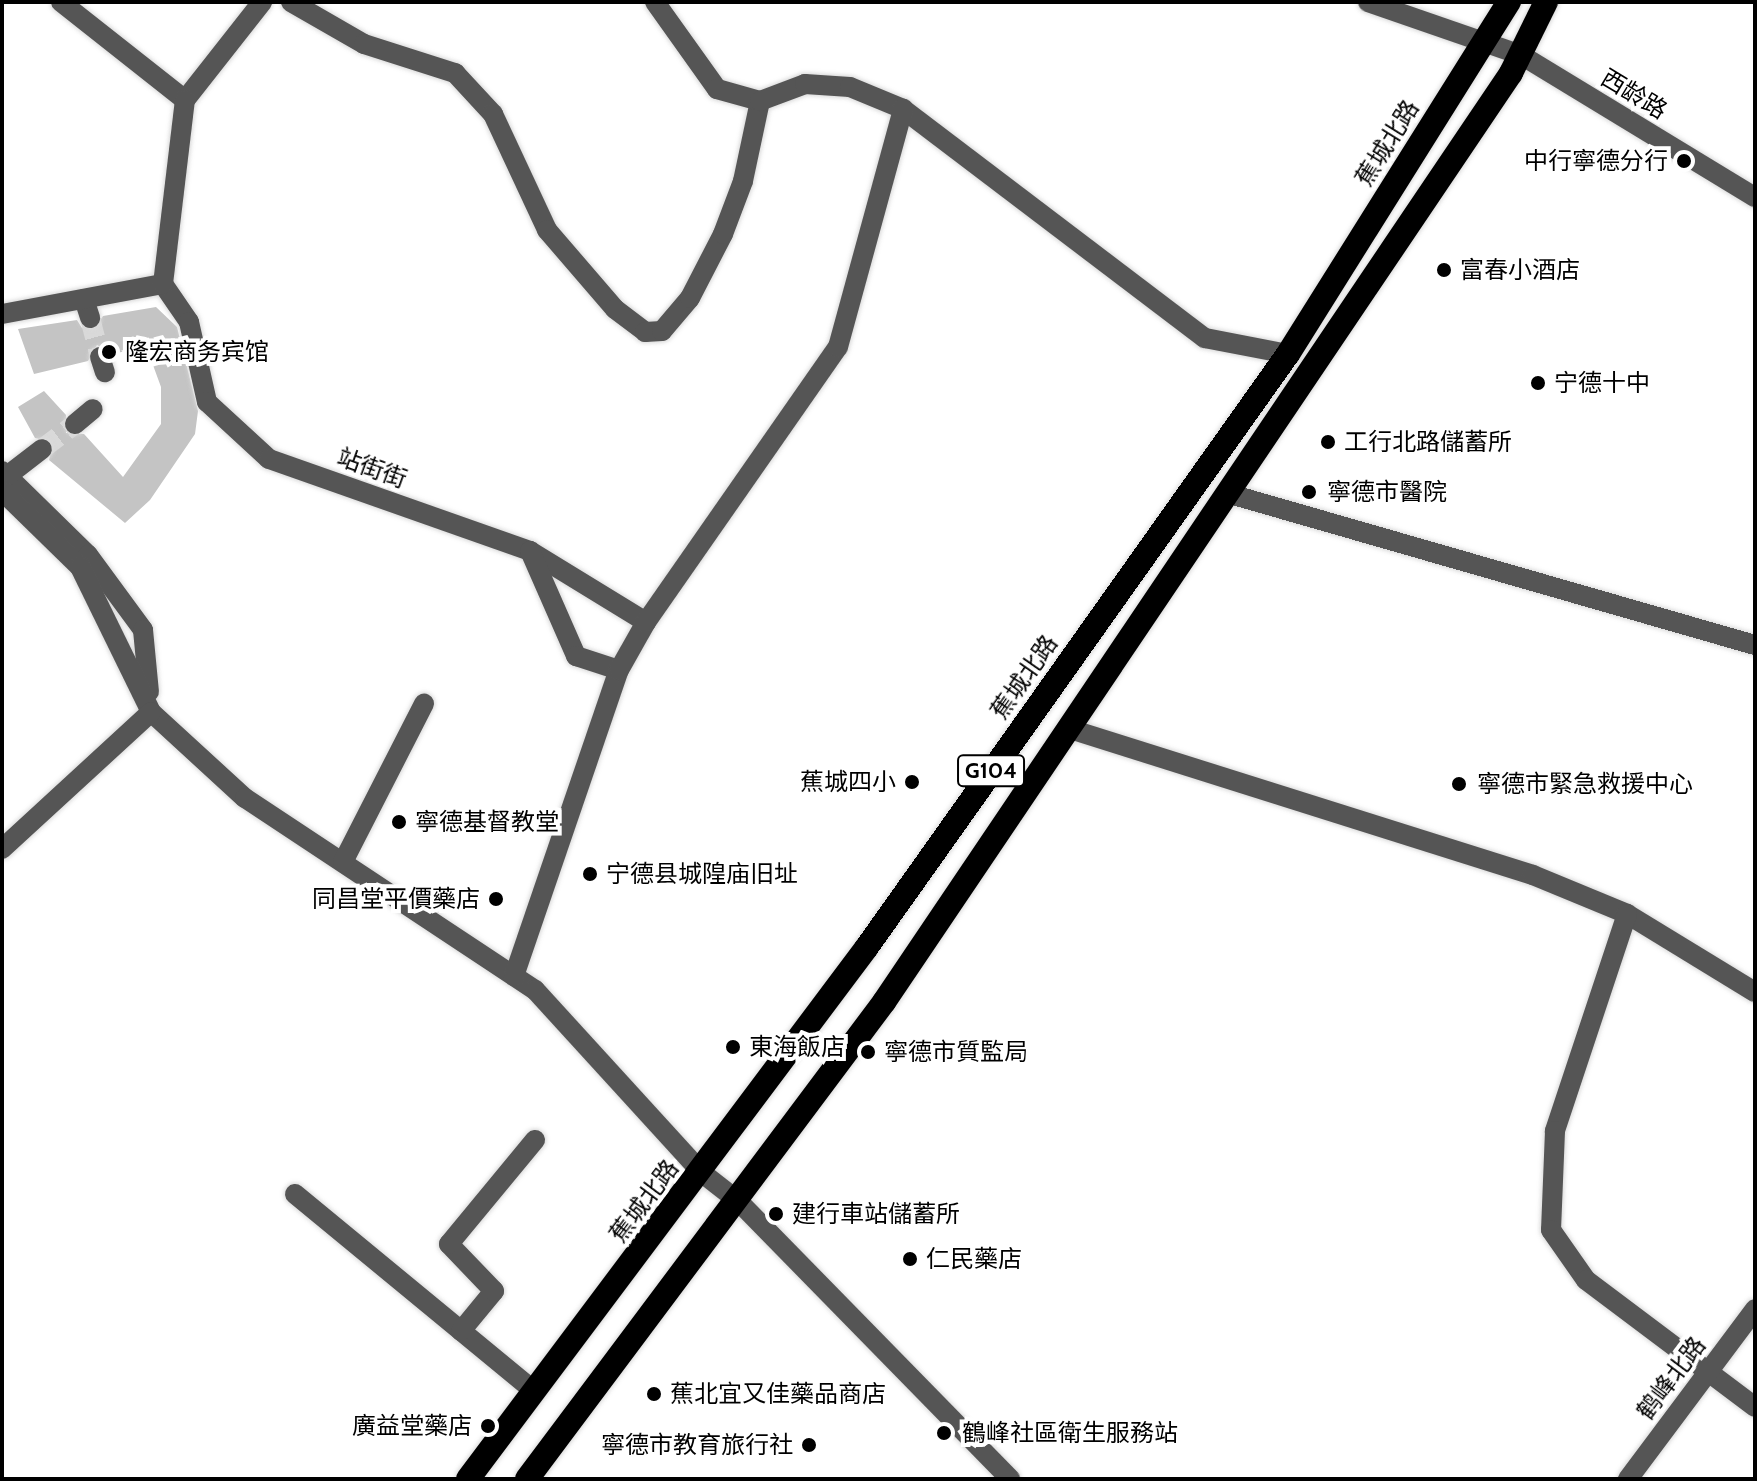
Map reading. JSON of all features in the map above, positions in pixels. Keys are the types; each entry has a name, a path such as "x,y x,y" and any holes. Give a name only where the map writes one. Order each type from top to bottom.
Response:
{"highway":[{"name":"G104","path":"1484,42 1509,2"},
{"name":"G104","path":"527,1479 884,1002 1230,494 1516,64 1546,2"},
{"name":"蕉城北路","path":"468,1479 867,947 1288,354 1484,42"}],"street":[{"path":"61,2 185,100"},
{"path":"2,314 87,308 163,284 185,100 262,2"},
{"path":"291,2 364,44 455,73 493,114 547,230 615,309 645,332 662,331 690,298 723,234 743,181 760,101"},
{"path":"655,2 717,89 760,101 805,84 850,87 903,109 1205,338 1288,354"},
{"name":"西龄路","path":"1368,2 1484,42 1516,64 1755,197"},
{"path":"514,976 619,670 646,622 838,347 903,109"},
{"name":"站街街","path":"163,284 189,322 207,402 269,459 530,551 646,622"},
{"path":"75,424 93,409"},
{"path":"42,449 4,479 80,567 151,712 245,798 535,990 701,1172 738,1201 1010,1479"},
{"path":"1230,494 1755,645"},
{"path":"530,551 576,656 619,670"},
{"path":"343,862 424,704"},
{"path":"2,849 151,712"},
{"path":"1070,729 1533,875 1627,914 1755,992"},
{"path":"1627,914 1555,1131 1551,1230 1586,1280 1755,1407"},
{"path":"461,1331 494,1291 449,1244 535,1140"},
{"path":"295,1194 535,1392"},
{"name":"鹤峰北路","path":"1628,1479 1755,1309"}],"building":[{"path":"156,307 177,327 198,411 195,434 150,500 125,523 49,460 53,442 35,438 18,407 44,391 66,415 66,433 84,434 123,477 161,424 161,387 146,346 113,354 97,345 88,361 34,374 18,329 77,320 82,328 93,331 103,316"}],"tunnel":[{"path":"90,318 100,357"},
{"path":"42,449 75,424"}],"place":[{"name":"中行寧德分行","path":"1684,161"},
{"name":"富春小酒店","path":"1444,270"},
{"name":"隆宏商务宾馆","path":"109,352"},
{"name":"宁德十中","path":"1538,383"},
{"name":"工行北路儲蓄所","path":"1328,442"},
{"name":"寧德市醫院","path":"1309,492"},
{"name":"蕉城四小","path":"912,782"},
{"name":"寧德市緊急救援中心","path":"1459,784"},
{"name":"寧德基督教堂","path":"399,822"},
{"name":"宁德县城隍庙旧址","path":"590,874"},
{"name":"同昌堂平價藥店","path":"496,899"},
{"name":"東海飯店","path":"733,1047"},
{"name":"寧德市質監局","path":"868,1052"},
{"name":"建行車站儲蓄所","path":"776,1214"},
{"name":"仁民藥店","path":"910,1259"},
{"name":"蕉北宜又佳藥品商店","path":"654,1394"},
{"name":"廣益堂藥店","path":"488,1426"},
{"name":"鶴峰社區衛生服務站","path":"944,1433"},
{"name":"寧德市教育旅行社","path":"809,1445"}]}
